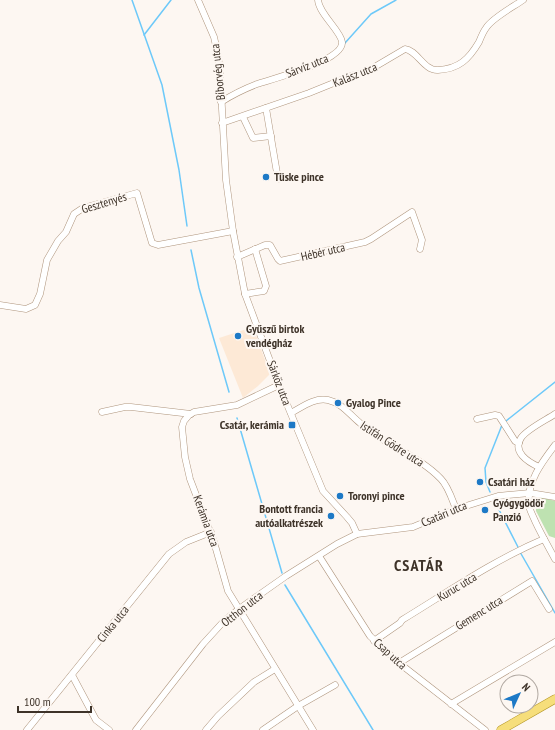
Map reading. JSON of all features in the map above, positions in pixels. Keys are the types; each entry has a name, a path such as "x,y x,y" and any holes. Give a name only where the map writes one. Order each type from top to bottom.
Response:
{"main road":[{"path":"501,730 555,699"}],"street":[{"name":"Bíborvég utca","path":"198,0 214,37 220,73 222,123"},
{"name":"Sárvíz utca","path":"222,102 231,96 255,85 326,60 338,51 342,43 341,38 320,7 318,0"},
{"name":"Kalász utca","path":"222,123 243,117 351,76 366,72 405,49 410,51 431,69 438,70 460,65 470,56 491,22 523,0"},
{"path":"266,108 278,179"},
{"path":"243,117 252,138 271,136"},
{"name":"Sárköz utca","path":"222,123 226,180 232,231 245,294 279,385 322,491 352,523 357,534"},
{"name":"Gesztenyés","path":"0,305 26,309 35,305 40,294 47,260 58,241 66,232 74,214 83,208 137,193 152,243 158,246 232,231"},
{"name":"Hébér utca","path":"237,257 270,244 280,261 365,242 372,239 412,212 422,240 420,249"},
{"path":"245,294 264,291 266,286 256,249"},
{"path":"102,412 131,407 191,414 237,404 279,385"},
{"name":"Istifán Gödre utca","path":"291,413 315,401 327,400 335,403 388,444 417,459 435,473 442,480 456,509"},
{"name":"Kerámia utca","path":"191,414 184,421 182,427 185,457 190,479 211,532 228,591 313,730"},
{"path":"539,466 530,463 524,458 520,452 519,443 521,438 528,432 555,414"},
{"path":"477,419 495,415 499,416 515,441 519,443"},
{"path":"555,445 539,466 535,474 530,493 529,508 555,559"},
{"name":"Csatári utca","path":"357,534 413,528 456,509 498,496 530,493 555,497"},
{"name":"Cinka utca","path":"27,730 170,554 186,542 211,532"},
{"name":"Otthon utca","path":"136,730 203,644 224,622 239,609 286,576 337,544 357,534"},
{"name":"Kuruc utca","path":"374,640 409,616 516,552 544,539"},
{"name":"Csap utca","path":"319,556 374,640 399,663 485,730"},
{"name":"Gemenc utca","path":"399,663 532,581 549,609"},
{"path":"451,704 555,642"},
{"path":"206,730 248,687 275,669"},
{"path":"72,675 96,720 109,730"},
{"path":"263,730 298,706 335,684"}],"shaded area":[{"path":"253,327 270,374 243,398 219,338"}],"green space":[{"path":"536,496 555,501 555,538 549,536 536,511"}],"waterway":[{"path":"132,0 162,85 179,170 187,226"},
{"path":"144,35 171,0"},
{"path":"345,43 371,14 396,0"},
{"path":"191,250 199,288 229,392"},
{"path":"506,421 555,382"},
{"path":"237,418 282,573"},
{"path":"490,492 486,482 485,468 502,425"},
{"path":"496,504 519,549"},
{"path":"520,552 555,613"},
{"path":"285,585 373,730"}],"place":[{"name":"Tüske pince","path":"266,177"},
{"name":"Gyűszű birtok vendégház","path":"238,336"},
{"name":"Gyalog Pince","path":"338,403"},
{"name":"Csatár, kerámia","path":"292,425"},
{"name":"Csatári ház","path":"480,482"},
{"name":"Toronyi pince","path":"340,496"},
{"name":"Gyógygödör Panzió","path":"485,510"},
{"name":"Bontott francia autóalkatrészek","path":"331,516"}],"district":[{"name":"CSATÁR","path":"419,565"}]}
